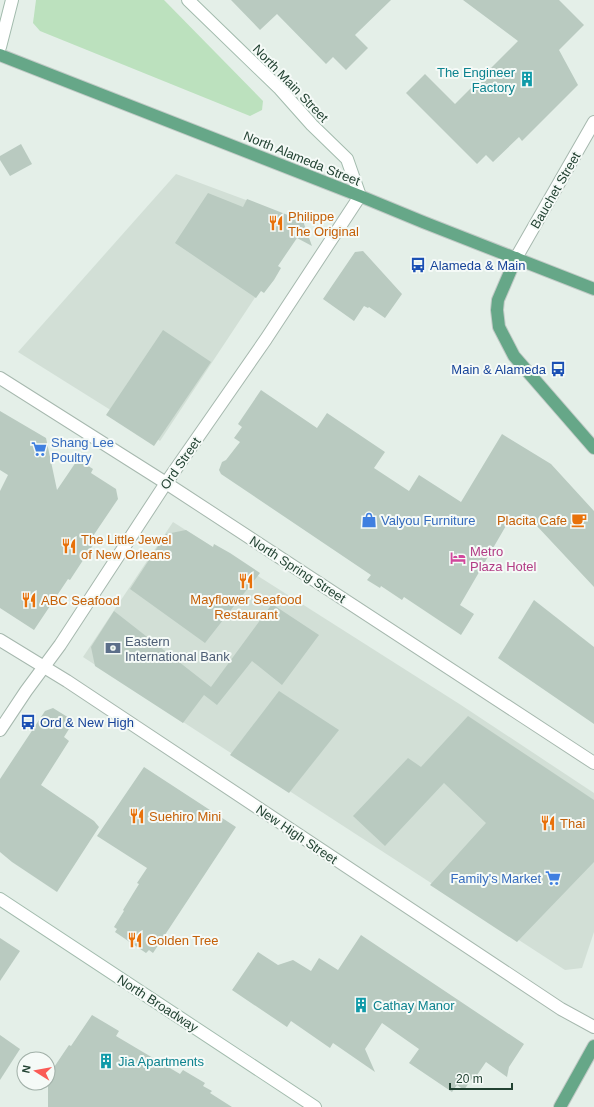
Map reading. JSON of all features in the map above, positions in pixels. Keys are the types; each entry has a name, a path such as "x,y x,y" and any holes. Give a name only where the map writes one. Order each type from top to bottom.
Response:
{"main road":[{"name":"North Alameda Street","path":"0,54 423,222 594,288"},
{"path":"516,258 498,300 497,310 499,327 514,356 594,448"},
{"path":"560,1107 594,1046"}],"street":[{"path":"0,48 12,0"},
{"name":"North Main Street","path":"188,0 280,90 312,125 347,159 360,196"},
{"name":"Bauchet Street","path":"516,258 594,122"},
{"name":"Ord Street","path":"0,730 60,644 166,483 261,345 360,196"},
{"name":"North Spring Street","path":"0,378 166,483 594,763"},
{"name":"New High Street","path":"0,640 178,754 561,1009 594,1027"},
{"name":"North Broadway","path":"0,899 315,1107"}],"shaded area":[{"path":"176,174 305,222 160,441 18,352"},
{"path":"173,522 461,705 594,793 594,932 582,968 565,970 83,657"}],"green space":[{"path":"36,0 164,0 263,101 262,110 250,116 40,31 33,23"}],"building":[{"path":"231,0 391,0 355,35 368,48 346,70 333,57 326,64 277,14 260,30"},
{"name":"The Engineer Factory","path":"463,0 559,0 584,25 559,50 578,85 522,141 519,137 493,162 486,155 477,164 406,93 425,74 455,104 518,41"},
{"path":"21,144 32,164 10,176 0,160 0,156"},
{"path":"208,193 243,207 247,199 303,221 312,246 297,238 278,266 281,268 274,280 264,293 261,291 256,298 175,243"},
{"path":"363,251 402,294 385,318 369,307 364,306 354,321 323,299 355,252"},
{"path":"163,330 211,362 154,446 106,415"},
{"path":"261,390 317,428 327,413 385,452 374,468 409,491 419,475 461,502 502,434 551,464 594,511 594,587 536,525 507,524 460,605 474,614 461,635 404,597 402,600 381,586 380,588 367,580 371,575 221,474 219,470 222,462 226,460 240,442 234,438 242,427 238,424"},
{"path":"0,411 46,438 57,490 76,462 77,463 79,460 93,469 91,473 116,489 118,499 91,539 95,542 34,630 0,608 0,491 8,475 0,470"},
{"path":"186,530 213,547 214,544 230,553 260,573 205,643 130,589 166,534"},
{"path":"534,600 594,647 594,724 498,658"},
{"path":"272,604 319,635 282,685 252,661 217,705 204,695 183,723 95,666 91,647 114,611 211,687"},
{"path":"279,691 339,730 289,793 230,755"},
{"path":"53,708 74,721 64,737 69,741 41,785 94,821 99,827 57,892 12,862 0,852 0,779 45,711"},
{"path":"468,716 594,800 594,862 517,942 430,885 486,823 444,783 385,846 353,816 408,758 421,767"},
{"path":"144,767 236,827 153,953 149,950 146,953 115,932 117,929 114,927 139,884 137,883 147,868 97,836"},
{"name":"Cathay Manor","path":"361,935 524,1044 509,1067 507,1077 486,1062 477,1075 475,1074 464,1090 457,1085 452,1092 409,1063 419,1049 382,1023 365,1049 375,1072 333,1043 330,1048 291,1021 287,1027 232,990 258,952 278,965 293,960 311,971 319,958 338,970"},
{"path":"0,938 20,951 0,981"},
{"name":"Jia Apartments","path":"92,1015 119,1031 116,1036 180,1074 183,1070 205,1083 203,1086 212,1091 210,1093 232,1107 48,1107 48,1091 56,1091 56,1064 69,1045 71,1046"},
{"path":"0,1035 20,1049 19,1051 16,1051 16,1055 0,1080"}],"place":[{"name":"The Engineer Factory","path":"527,79"},
{"name":"Philippe The Original","path":"276,223"},
{"name":"Alameda & Main","path":"418,265"},
{"name":"Main & Alameda","path":"558,369"},
{"name":"Shang Lee Poultry","path":"39,449"},
{"name":"Valyou Furniture","path":"369,520"},
{"name":"Placita Cafe","path":"579,520"},
{"name":"The Little Jewel of New Orleans","path":"69,546"},
{"name":"Metro Plaza Hotel","path":"458,558"},
{"name":"Mayflower Seafood Restaurant","path":"246,581"},
{"name":"ABC Seafood","path":"29,600"},
{"name":"Eastern International Bank","path":"113,648"},
{"name":"Ord & New High","path":"28,722"},
{"name":"Suehiro Mini","path":"137,816"},
{"name":"Thai","path":"548,823"},
{"name":"Family's Market","path":"553,878"},
{"name":"Golden Tree","path":"135,940"},
{"name":"Cathay Manor","path":"361,1005"},
{"name":"Jia Apartments","path":"106,1061"}]}
